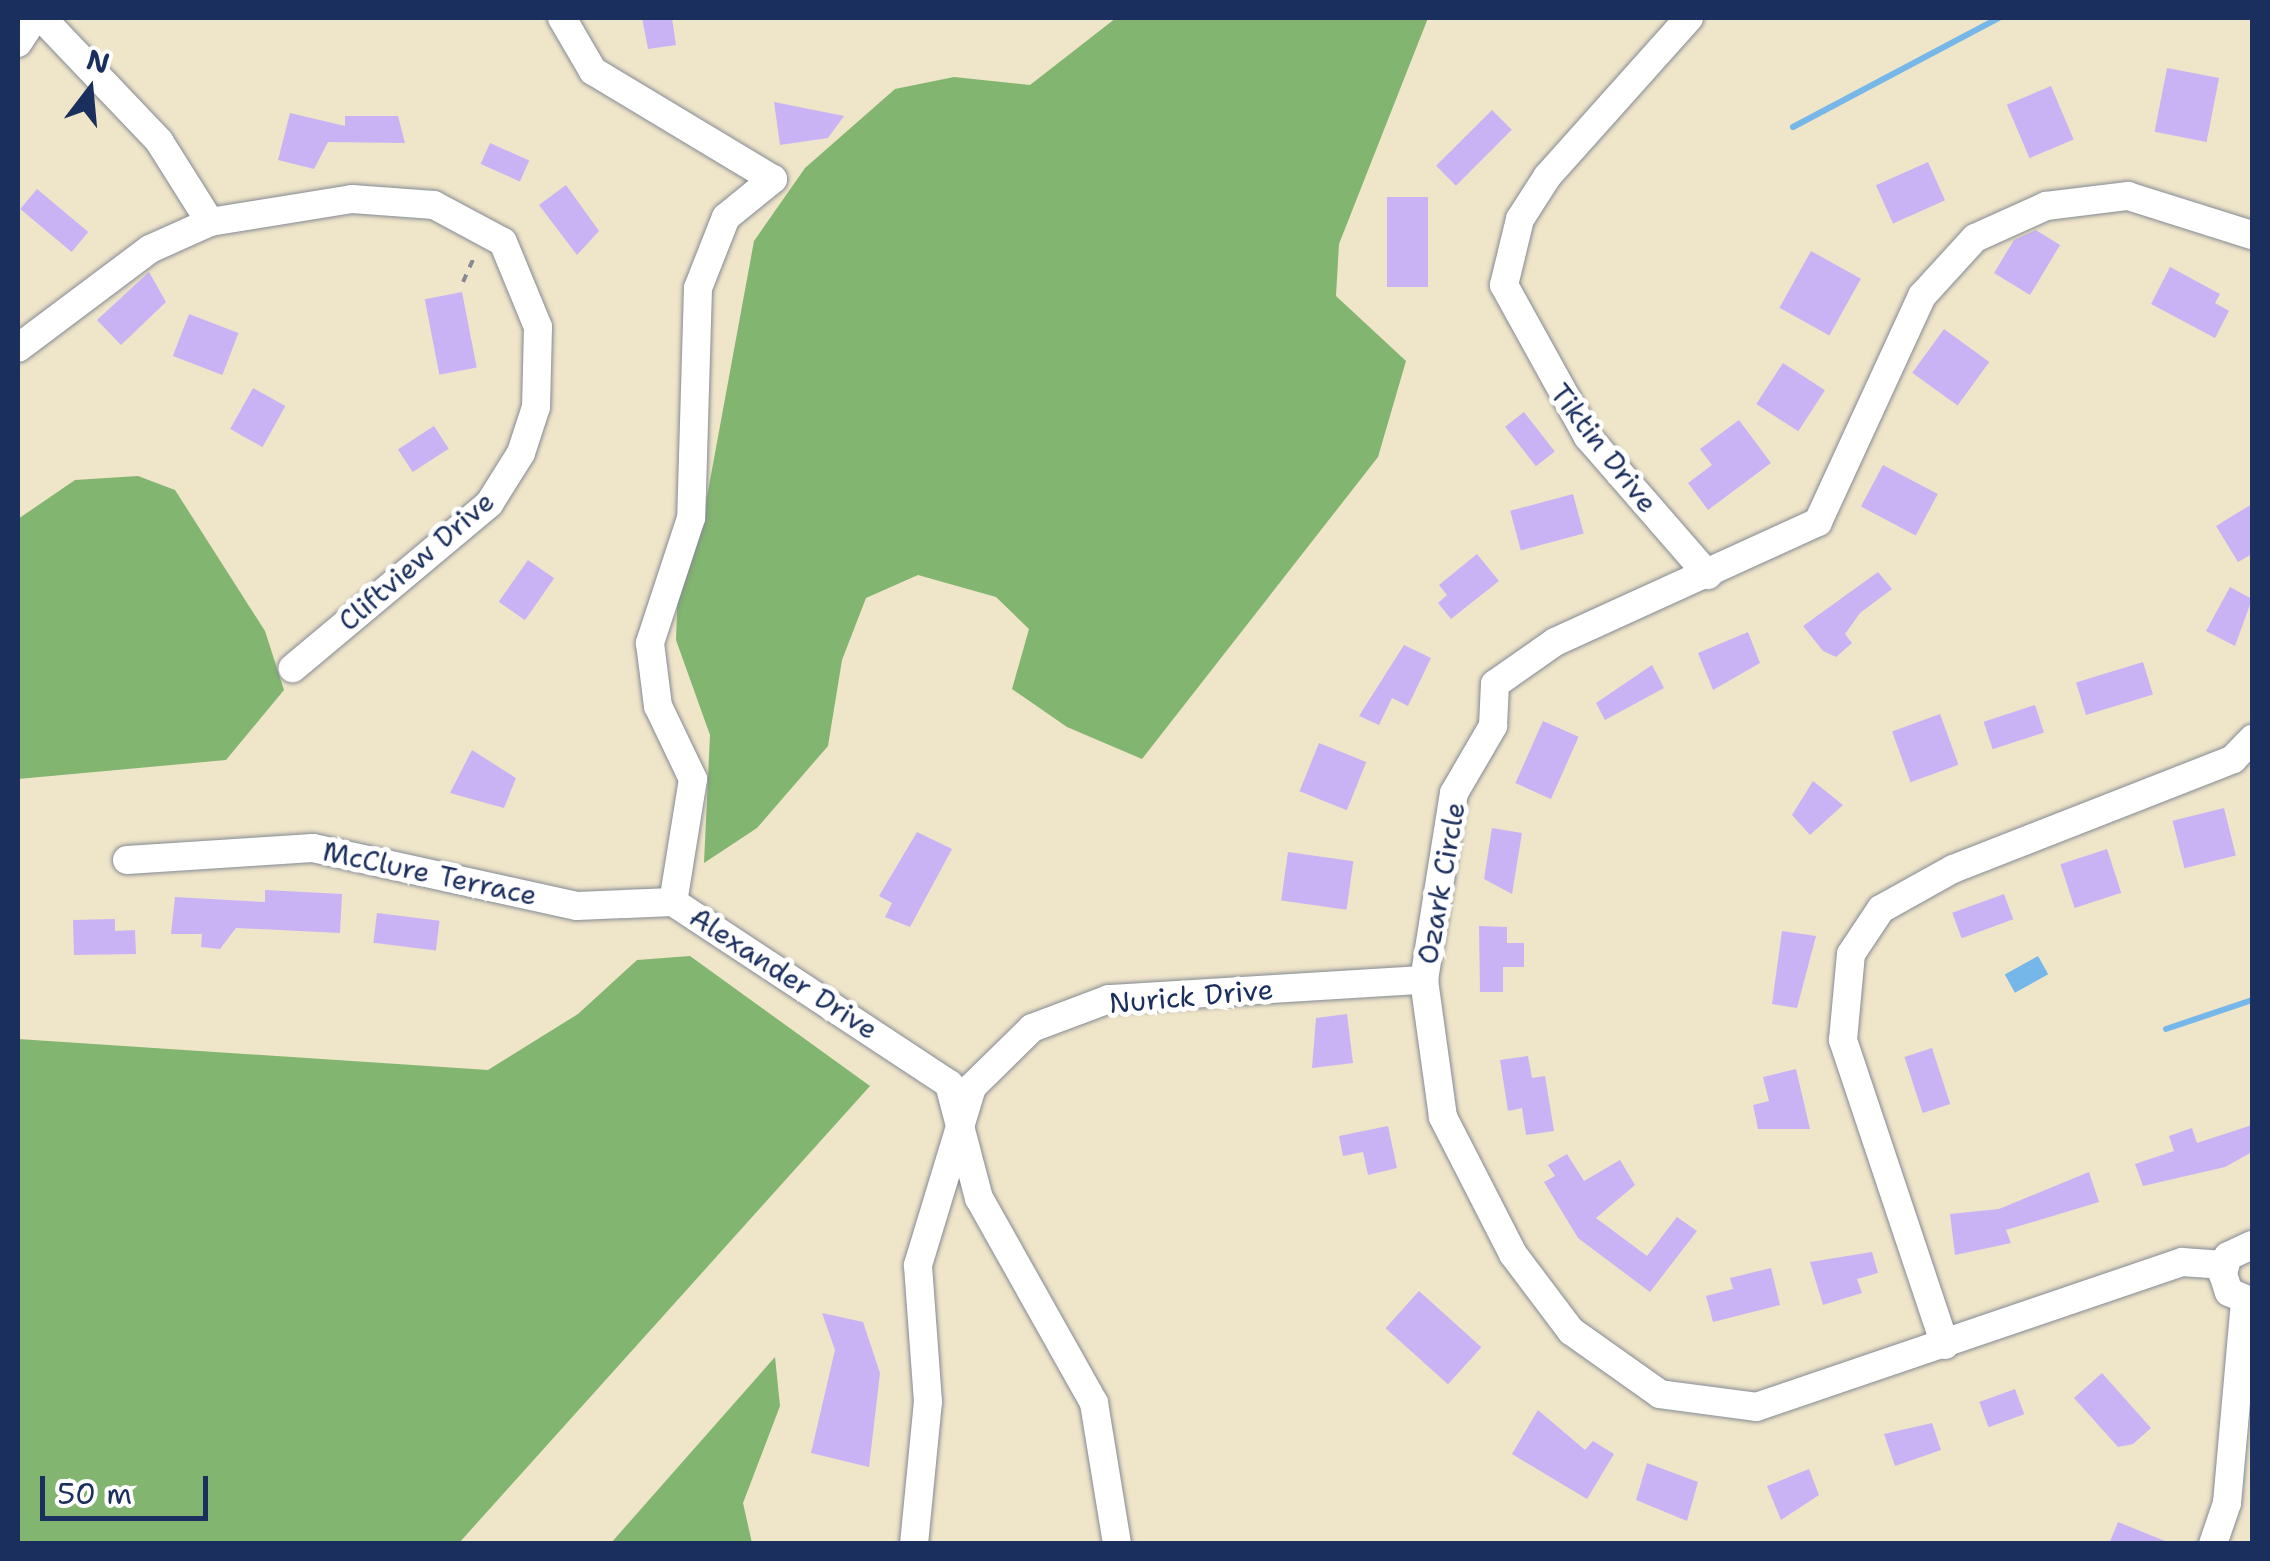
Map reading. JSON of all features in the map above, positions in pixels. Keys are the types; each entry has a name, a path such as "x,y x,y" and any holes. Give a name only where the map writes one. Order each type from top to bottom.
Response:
{"street":[{"path":"18,43 34,18"},
{"path":"42,18 159,141 210,222"},
{"name":"Alexander Drive","path":"562,18 593,71 774,179 726,218 698,288 691,518 650,643 658,706 693,779 673,902 938,1070 958,1116 979,1198 1094,1403 1117,1544"},
{"name":"Tiktin Drive","path":"1689,18 1547,176 1520,219 1504,286 1588,437 1708,575"},
{"name":"Ozark Circle","path":"2224,1264 2182,1262 1757,1407 1713,1407 1645,1383 1571,1331 1513,1254 1443,1118 1424,980 1454,793 1494,726 1495,684 1555,642 1818,522 1922,296 1974,238 2046,206 2128,196 2252,235"},
{"name":"Cliftview Drive","path":"18,348 136,259 210,222 352,198 434,205 503,242 538,327 536,407 521,454 489,504 293,668"},
{"path":"1945,1344 1843,1040 1851,954 1881,909 1954,869 2233,759 2252,740"},
{"name":"McClure Terrace","path":"127,860 313,848 577,906 673,902"},
{"name":"Nurick Drive","path":"914,1544 928,1402 918,1265 958,1116 972,1087 1032,1028 1109,999 1424,980"},
{"path":"2214,1544 2227,1503 2249,1302 2229,1292 2224,1264 2252,1245"}],"green space":[{"path":"1116,18 1428,18 1339,244 1336,296 1406,361 1378,457 1142,759 1067,727 1012,689 1029,629 996,597 918,575 866,598 842,660 828,746 757,828 704,863 710,735 676,640 678,581 704,513 754,241 805,168 895,89 954,77 1030,85"},
{"path":"138,476 175,490 265,631 284,690 226,760 18,779 18,519 75,480"},
{"path":"690,956 870,1086 459,1543 18,1543 18,1039 488,1070 578,1014 637,960"},
{"path":"775,1357 780,1406 743,1503 752,1543 611,1543"}],"water":[{"path":"2038,956 2048,974 2015,993 2005,974"}],"building":[{"path":"642,18 672,18 676,45 648,49"},
{"path":"2167,68 2219,78 2207,142 2155,132"},
{"path":"2051,86 2074,139 2029,158 2007,105"},
{"path":"774,102 844,116 828,138 780,145"},
{"path":"1492,110 1512,130 1456,186 1436,166"},
{"path":"290,113 345,126 345,116 398,116 405,143 328,142 314,169 278,160"},
{"path":"490,143 529,160 520,182 481,164"},
{"path":"1928,162 1945,200 1893,224 1876,185"},
{"path":"566,185 599,231 577,255 539,205"},
{"path":"37,189 88,232 72,252 20,209"},
{"path":"1387,197 1428,197 1428,287 1387,287"},
{"path":"2036,230 2060,245 2030,295 1994,273 2014,240"},
{"path":"1811,251 1861,279 1829,335 1779,308"},
{"path":"2170,267 2220,294 2215,303 2229,311 2215,338 2151,304"},
{"path":"149,272 166,302 121,345 97,320"},
{"path":"462,292 477,368 439,375 425,299"},
{"path":"189,314 238,333 222,375 173,356"},
{"path":"1944,329 1989,362 1958,406 1912,373"},
{"path":"1783,363 1825,390 1798,431 1756,404"},
{"path":"253,388 285,406 263,447 230,429"},
{"path":"1524,412 1555,451 1536,466 1505,427"},
{"path":"1739,420 1771,463 1708,510 1688,483 1712,465 1700,449"},
{"path":"434,426 449,449 413,472 398,449"},
{"path":"1883,465 1938,494 1916,536 1861,506"},
{"path":"1573,494 1584,534 1521,550 1510,511"},
{"path":"2252,504 2252,554 2238,562 2216,526"},
{"path":"1477,554 1499,581 1451,619 1438,603 1447,595 1439,585"},
{"path":"528,560 554,578 525,620 499,602"},
{"path":"1878,572 1892,589 1860,613 1845,634 1852,643 1836,657 1823,651 1803,626"},
{"path":"2230,587 2252,599 2235,646 2206,631"},
{"path":"1748,632 1760,663 1713,690 1698,653"},
{"path":"1404,645 1431,658 1408,706 1392,698 1379,725 1359,716"},
{"path":"2143,662 2153,695 2086,715 2076,682"},
{"path":"1652,665 1664,688 1605,720 1596,703"},
{"path":"2035,705 2044,733 1993,749 1984,722"},
{"path":"1940,714 1958,765 1911,782 1892,731"},
{"path":"1543,721 1579,737 1551,799 1515,783"},
{"path":"1319,743 1366,762 1347,810 1300,791"},
{"path":"472,750 516,778 504,808 450,793"},
{"path":"1813,781 1843,805 1810,835 1792,815"},
{"path":"2224,808 2236,856 2184,868 2173,821"},
{"path":"1492,828 1522,833 1512,894 1484,879"},
{"path":"917,832 952,849 910,927 885,917 892,903 879,896"},
{"path":"2107,849 2121,893 2075,908 2060,864"},
{"path":"1288,852 1353,861 1347,910 1281,901"},
{"path":"265,890 342,894 340,933 236,928 220,949 201,947 202,934 171,934 175,897 265,902"},
{"path":"2004,894 2013,919 1962,938 1952,913"},
{"path":"377,913 440,921 436,950 373,943"},
{"path":"115,919 115,931 135,930 136,954 74,955 73,920"},
{"path":"1479,926 1507,927 1507,943 1524,943 1524,967 1503,967 1503,992 1480,992"},
{"path":"1782,931 1816,936 1797,1008 1772,1004"},
{"path":"1347,1014 1353,1063 1312,1068 1316,1018"},
{"path":"1932,1048 1950,1104 1923,1113 1904,1057"},
{"path":"1528,1056 1532,1078 1545,1076 1554,1131 1526,1135 1522,1108 1508,1111 1500,1060"},
{"path":"1796,1069 1810,1129 1758,1129 1753,1105 1769,1101 1763,1077"},
{"path":"2252,1125 2252,1152 2225,1167 2143,1186 2135,1164 2174,1151 2169,1136 2192,1128 2197,1143"},
{"path":"1388,1126 1397,1168 1368,1175 1363,1152 1343,1156 1339,1136"},
{"path":"1567,1154 1584,1181 1620,1160 1635,1185 1596,1218 1647,1256 1677,1217 1697,1231 1650,1292 1578,1238 1544,1182 1555,1176 1548,1165"},
{"path":"2089,1172 2099,1202 2006,1230 2011,1243 1955,1255 1950,1214 1999,1209"},
{"path":"1872,1252 1878,1273 1857,1279 1862,1293 1823,1305 1810,1262"},
{"path":"1771,1268 1780,1305 1713,1322 1706,1296 1733,1289 1730,1278"},
{"path":"1419,1291 1481,1347 1448,1384 1386,1328"},
{"path":"822,1313 863,1322 880,1373 869,1467 811,1453 835,1350"},
{"path":"2102,1373 2151,1428 2133,1444 2118,1447 2074,1398"},
{"path":"2015,1389 2024,1414 1989,1427 1979,1402"},
{"path":"1538,1410 1585,1450 1593,1441 1614,1454 1587,1499 1512,1454"},
{"path":"1932,1423 1941,1450 1895,1466 1884,1434"},
{"path":"1647,1463 1698,1482 1687,1521 1636,1500"},
{"path":"1809,1469 1819,1495 1781,1520 1767,1486"},
{"path":"2118,1522 2170,1543 2170,1544 2109,1544"}],"waterway":[{"path":"1793,127 1999,18"},
{"path":"2166,1029 2252,1000"}]}
